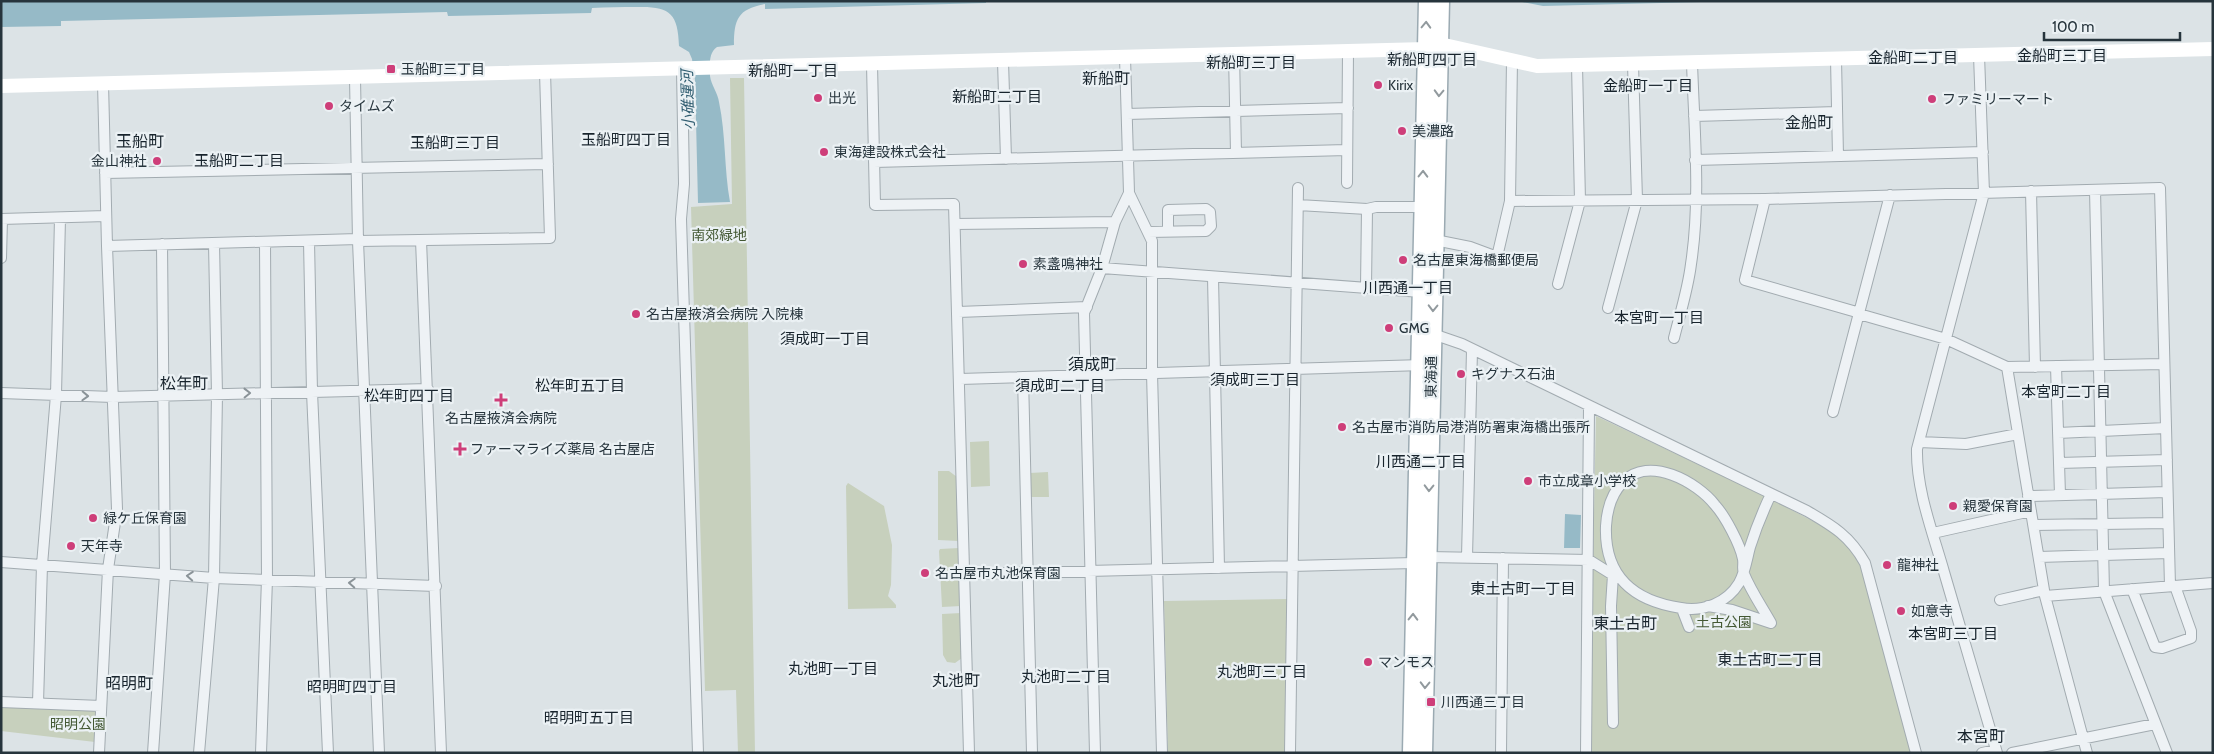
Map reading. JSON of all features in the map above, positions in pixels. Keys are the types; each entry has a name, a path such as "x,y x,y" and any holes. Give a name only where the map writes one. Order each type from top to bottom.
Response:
{"main road":[{"path":"1426,331 1420,292 1422,207 1433,46 1427,1"},
{"name":"東海通","path":"1424,753 1421,560 1425,365 1426,331 1435,240 1433,46 1440,1"},
{"path":"1411,753 1421,560"}],"street":[{"path":"1,86 1003,61 1348,51 1433,46 1537,66 2213,48"},
{"path":"1347,183 1348,51"},
{"path":"1234,54 1236,153"},
{"path":"1979,55 1984,193 1918,442 1916,456 1918,475 1933,533 1996,751 1982,753"},
{"path":"1125,57 1129,193 1152,241 1152,373 1162,753"},
{"path":"1836,59 1838,156"},
{"path":"1435,240 1470,247 1497,257 1510,201 1512,60"},
{"path":"1003,61 1006,159"},
{"path":"1674,338 1691,266 1696,200 1692,62"},
{"path":"872,64 875,205 954,204 969,753"},
{"path":"1608,308 1637,200 1633,64"},
{"path":"1558,284 1580,201 1577,65"},
{"path":"685,69 682,219 698,753"},
{"path":"107,246 550,238 545,72"},
{"path":"354,78 358,240 379,753"},
{"path":"99,753 108,569 117,509 106,216 104,83"},
{"path":"1127,114 1348,108"},
{"path":"1694,116 1837,112"},
{"path":"874,162 1347,150"},
{"path":"1695,160 1982,152"},
{"path":"105,173 548,164"},
{"path":"1290,753 1298,188"},
{"path":"1510,201 1696,200 2160,188 2169,553 2172,586 2191,631 2191,638 2162,648 2156,647 2132,589"},
{"path":"2095,190 2104,591 2167,753"},
{"path":"2032,192 2035,367"},
{"path":"1095,753 1084,375 1084,313 1102,268 1115,222 1129,193"},
{"path":"1833,412 1890,195"},
{"path":"1765,198 1744,280 1946,339 2007,368 2164,364"},
{"path":"1298,205 1367,209 1376,207 1422,207"},
{"path":"1366,287 1367,209"},
{"path":"1,258 2,219 106,216"},
{"path":"38,703 42,565 56,395 60,218"},
{"path":"955,224 1115,222"},
{"path":"1148,232 1168,231"},
{"path":"422,240 442,753"},
{"path":"309,241 312,392 328,753"},
{"path":"261,753 267,579 268,393 265,242"},
{"path":"200,753 214,578 217,394 214,243"},
{"path":"153,753 165,574 162,244"},
{"path":"1102,268 1420,292"},
{"path":"1213,276 1219,568"},
{"path":"958,312 1087,307"},
{"path":"1426,331 1472,350 1771,494 1847,536 1865,563 1916,753"},
{"path":"1467,557 1472,350"},
{"path":"960,379 1425,365"},
{"path":"2056,366 2060,495"},
{"path":"2007,368 2045,593 2087,753"},
{"path":"1023,377 1032,753"},
{"path":"1,393 113,397 428,389"},
{"path":"1586,753 1590,407"},
{"path":"2058,432 2166,428"},
{"path":"1918,442 1966,444 2018,434"},
{"path":"2059,463 2166,460"},
{"path":"1613,723 1611,606 1614,574 1607,550 1606,531 1609,504 1623,482 1630,476 1642,472 1665,472 1678,476 1703,492 1716,506 1736,543 1743,559 1743,572 1772,623 1732,610 1708,606"},
{"path":"2028,496 2167,492"},
{"path":"965,574 1294,566 1467,557 1589,560 1614,574 1632,590 1645,598 1682,609 1698,609 1724,600 1740,582 1758,521 1771,494"},
{"path":"1933,533 2031,511"},
{"path":"2034,526 2168,523"},
{"path":"2039,557 2169,553"},
{"path":"1500,753 1503,558"},
{"path":"1,562 214,578 436,586"},
{"path":"2000,600 2045,593 2104,591 2213,583"},
{"path":"1682,609 1689,627"},
{"path":"1,702 101,706"},
{"path":"2012,753 2155,724"}],"green space":[{"name":"南郊緑地","path":"730,78 744,78 755,753 738,753 736,690 705,691 691,207 732,204"},
{"name":"土古公園","path":"1596,416 1763,495 1826,528 1843,540 1862,564 1867,591 1870,593 1911,753 1589,753"},
{"path":"989,441 990,486 971,487 970,442"},
{"path":"938,471 949,471 957,477 959,541 938,540"},
{"path":"1048,472 1049,497 1031,497 1030,473"},
{"path":"848,483 884,506 892,545 891,585 888,596 896,605 896,608 848,609 846,486"},
{"path":"959,548 961,606 942,607 939,551 940,549"},
{"path":"1289,599 1286,753 1168,753 1164,601"},
{"path":"961,613 962,658 955,663 947,662 943,655 942,614"},
{"name":"昭明公園","path":"1,705 93,710 96,712 95,742 1,731"}],"water":[{"path":"1,1 986,1 986,3 765,9 765,4 743,12 735,28 734,45 717,47 712,53 710,64 710,76 721,114 730,202 698,203 695,80 692,59 689,52 679,46 674,18 664,10 647,7 614,7 592,8 591,13 448,16 447,12 61,21 61,26 1,27"},
{"path":"1517,1 1740,1 1543,6"},
{"path":"1565,514 1581,515 1580,548 1564,548"}],"place":[{"name":"玉船町三丁目","path":"391,69"},
{"name":"Kirix","path":"1378,85"},
{"name":"出光","path":"818,98"},
{"name":"ファミリーマート","path":"1932,99"},
{"name":"タイムズ","path":"329,106"},
{"name":"美濃路","path":"1402,131"},
{"name":"東海建設株式会社","path":"824,152"},
{"name":"金山神社","path":"157,161"},
{"name":"名古屋東海橋郵便局","path":"1403,260"},
{"name":"素盞鳴神社","path":"1023,264"},
{"name":"名古屋掖済会病院 入院棟","path":"636,314"},
{"name":"GMG","path":"1389,328"},
{"name":"キグナス石油","path":"1461,374"},
{"name":"名古屋掖済会病院","path":"501,400"},
{"name":"名古屋市消防局港消防署東海橋出張所","path":"1342,427"},
{"name":"ファーマライズ薬局 名古屋店","path":"460,449"},
{"name":"市立成章小学校","path":"1528,481"},
{"name":"親愛保育園","path":"1953,506"},
{"name":"緑ケ丘保育園","path":"93,518"},
{"name":"天年寺","path":"71,546"},
{"name":"龍神社","path":"1887,565"},
{"name":"名古屋市丸池保育園","path":"925,573"},
{"name":"如意寺","path":"1901,611"},
{"name":"マンモス","path":"1368,662"},
{"name":"川西通三丁目","path":"1431,702"}],"district":[{"name":"金船町三丁目","path":"2062,56"},
{"name":"金船町二丁目","path":"1913,58"},
{"name":"新船町四丁目","path":"1432,60"},
{"name":"新船町三丁目","path":"1251,63"},
{"name":"新船町一丁目","path":"793,71"},
{"name":"新船町","path":"1106,78"},
{"name":"金船町一丁目","path":"1648,86"},
{"name":"新船町二丁目","path":"997,97"},
{"name":"金船町","path":"1809,122"},
{"name":"玉船町四丁目","path":"626,140"},
{"name":"玉船町","path":"140,141"},
{"name":"玉船町三丁目","path":"455,143"},
{"name":"玉船町二丁目","path":"239,161"},
{"name":"川西通一丁目","path":"1408,288"},
{"name":"本宮町一丁目","path":"1659,318"},
{"name":"須成町一丁目","path":"825,339"},
{"name":"須成町","path":"1092,364"},
{"name":"須成町三丁目","path":"1255,380"},
{"name":"松年町","path":"184,383"},
{"name":"松年町五丁目","path":"580,386"},
{"name":"須成町二丁目","path":"1060,386"},
{"name":"本宮町二丁目","path":"2066,392"},
{"name":"松年町四丁目","path":"409,396"},
{"name":"川西通二丁目","path":"1421,462"},
{"name":"東土古町一丁目","path":"1523,589"},
{"name":"東土古町","path":"1625,623"},
{"name":"本宮町三丁目","path":"1953,634"},
{"name":"東土古町二丁目","path":"1770,660"},
{"name":"丸池町一丁目","path":"833,669"},
{"name":"丸池町三丁目","path":"1262,672"},
{"name":"丸池町二丁目","path":"1066,677"},
{"name":"丸池町","path":"956,680"},
{"name":"昭明町","path":"129,683"},
{"name":"昭明町四丁目","path":"352,687"},
{"name":"昭明町五丁目","path":"589,718"},
{"name":"本宮町","path":"1981,736"}],"water label":[{"name":"小碓運河","path":"688,100"}]}
